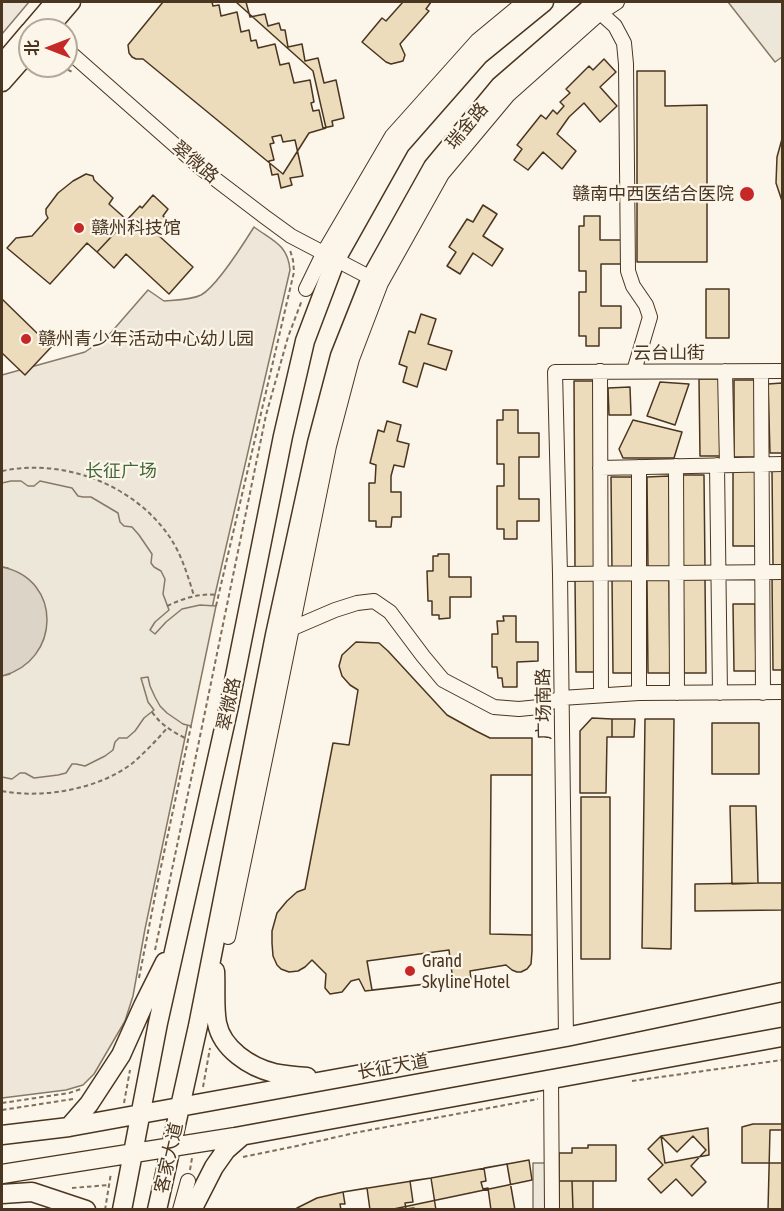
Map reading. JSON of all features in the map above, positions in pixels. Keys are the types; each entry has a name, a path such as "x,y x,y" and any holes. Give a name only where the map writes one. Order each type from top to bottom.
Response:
{"main road":[{"path":"45,18 55,2"},
{"path":"51,18 71,2"},
{"name":"瑞金路","path":"330,256 400,145 479,55 544,2"},
{"name":"瑞金路","path":"370,278 433,168 500,86 596,7"},
{"path":"2,64 18,48"},
{"path":"2,82 18,64"},
{"name":"翠微路","path":"133,1153 158,1023 229,706 282,436 305,341 330,256"},
{"name":"翠微路","path":"180,1106 221,938 283,632 316,443 340,356 370,278"},
{"path":"69,1126 94,1096 121,1055 178,936"},
{"path":"221,938 217,1023 229,1047 262,1069 282,1074 330,1079"},
{"name":"长征大道","path":"2,1136 566,1037 783,992"},
{"path":"2,1183 10,1173 551,1088 783,1037"},
{"name":"客家大道","path":"157,1209 180,1106"},
{"path":"192,1209 214,1167 226,1150 244,1135"},
{"name":"客家大道","path":"122,1209 133,1153"},
{"path":"2,1194 32,1192 86,1209"}],"street":[{"path":"306,289 330,256 392,136 477,41 524,2"},
{"path":"283,632 352,359 381,283 442,174 508,96 596,7 616,2"},
{"path":"596,7 615,26 624,43 628,271 633,286 646,305 650,317 634,371"},
{"name":"翠微路","path":"78,60 202,169 291,236 370,278"},
{"path":"600,371 602,695"},
{"path":"720,693 719,572 725,371"},
{"name":"云台山街","path":"555,372 783,371"},
{"name":"广场南路","path":"555,372 566,1037"},
{"path":"761,372 763,693"},
{"path":"600,468 783,464"},
{"path":"676,466 677,693"},
{"path":"639,467 639,693"},
{"path":"560,574 783,572"},
{"path":"283,632 335,610 357,603 375,601 390,612 443,680 494,707 519,709 539,707 561,698 639,693 783,692"},
{"path":"551,1088 552,1209"},
{"path":"180,1209 188,1181"}],"path":[{"path":"216,606 294,272 290,250"},
{"path":"153,957 266,415 288,337 306,289"},
{"path":"2,471 43,468 74,472 128,495 150,513 170,537 195,596"},
{"path":"167,606 195,596 218,595"},
{"path":"152,712 157,720 167,728 188,739"},
{"path":"140,977 191,726"},
{"path":"2,791 53,793 95,782 121,771 134,762 167,728"},
{"path":"203,1088 211,1044"},
{"path":"631,1081 783,1060"},
{"path":"127,1085 131,1065"},
{"path":"2,1103 69,1093 86,1087"},
{"path":"243,1157 551,1088"},
{"path":"2,1110 79,1098"},
{"path":"188,1181 194,1143"}],"green space":[{"path":"2,2 29,2 2,34"},
{"name":"长征广场","path":"254,227 283,249 290,270 214,599 133,996 125,1021 94,1074 83,1085 66,1090 2,1098 2,375 85,352 108,336 148,290 164,301 188,299 201,295 222,274"}],"shaded area":[{"path":"728,2 782,2 782,57 775,62"},
{"path":"21,481 28,486 34,486 40,481 72,488 78,496 91,497 118,513 120,522 124,526 132,527 152,554 151,563 161,571 165,579 163,594 169,610 155,622 150,630 155,634 182,609 200,605 216,606 191,726 183,724 167,713 155,697 148,677 141,678 148,702 154,710 127,738 119,738 113,750 105,756 85,766 72,764 66,773 58,775 34,778 20,773 12,779 2,777 2,676 10,674 8,568 2,567 2,483"},
{"path":"2,567 22,575 36,587 44,603 47,620 44,638 35,654 21,668 2,676"},
{"path":"533,1163 548,1163 548,1209 533,1209"}],"building":[{"path":"163,2 236,2 313,71 326,128 309,133 283,174 143,59 136,59 129,53 128,45"},
{"path":"212,2 246,2 250,17 265,14 268,26 279,23 281,30 285,30 288,47 302,44 305,61 318,58 324,83 336,80 344,118 332,121 333,126 323,128 319,110 313,111 311,103 314,102 310,80 294,83 289,63 280,65 275,44 258,48 256,40 251,41 249,30 241,32 237,12 221,16 219,5 213,6"},
{"path":"403,2 431,2 426,9 429,11 400,44 405,55 403,61 391,64 362,42 382,18 386,21"},
{"path":"604,59 616,72 600,87 617,106 600,122 584,103 569,117 557,134 576,151 562,169 543,152 528,170 514,160 522,149 517,145 541,115 546,119 553,110 557,114 564,106 560,102 570,93 566,89 589,66 593,70"},
{"path":"637,71 665,71 665,106 707,105 707,262 637,262"},
{"path":"281,135 283,142 295,140 303,176 290,178 292,185 281,188 278,174 272,175 269,161 274,160 270,144 274,143 272,137"},
{"path":"782,139 782,201 776,183 777,157"},
{"name":"赣州科技馆","path":"86,174 93,176 94,180 113,198 109,204 127,220 97,252 87,243 50,284 7,248 16,238 32,236 48,218 46,209 58,193"},
{"path":"153,195 168,209 163,216 168,221 157,234 193,267 169,294 126,254 114,268 97,252"},
{"path":"483,205 497,214 483,236 503,249 492,266 473,253 460,274 447,266 456,252 449,247 467,219 473,222"},
{"path":"584,216 600,216 600,240 621,240 621,264 601,264 601,306 621,306 621,328 599,328 599,346 586,346 586,336 579,336 579,292 586,292 586,271 579,271 579,226 584,226"},
{"path":"706,289 729,289 729,338 706,338"},
{"name":"赣州青少年活动中心幼儿园","path":"2,299 40,336 44,332 55,343 25,375 2,353"},
{"path":"421,314 436,319 428,344 452,351 446,370 424,363 417,387 403,382 407,367 399,364 409,331 415,333"},
{"path":"699,379 721,379 721,456 700,456"},
{"path":"734,380 756,380 757,457 734,457"},
{"path":"574,381 595,381 596,570 575,570"},
{"path":"660,382 689,384 675,425 647,416"},
{"path":"782,383 782,453 770,453 768,384"},
{"path":"630,387 631,415 609,415 608,388"},
{"path":"503,410 518,410 518,433 539,433 539,457 519,457 519,499 539,499 539,521 517,521 517,539 504,539 504,529 497,529 497,486 504,486 504,464 497,464 497,420 503,420"},
{"path":"633,420 682,432 674,458 623,458 619,449"},
{"path":"387,421 401,425 397,441 409,444 404,467 394,465 391,476 391,492 401,492 401,517 392,517 391,527 376,527 376,521 369,521 369,483 375,483 376,465 370,463 378,430 384,432"},
{"path":"733,469 755,469 755,546 733,546"},
{"path":"772,471 782,471 782,565 773,565"},
{"path":"681,475 704,475 705,569 683,569"},
{"path":"669,476 670,570 648,571 647,477"},
{"path":"611,477 633,477 634,571 612,571"},
{"path":"438,554 449,554 449,577 471,577 471,597 450,597 450,618 439,619 439,615 432,615 432,601 428,601 427,571 433,571 433,556 438,556"},
{"path":"772,576 782,576 782,670 773,670"},
{"path":"597,578 598,672 576,672 575,579"},
{"path":"612,579 634,579 635,673 613,673"},
{"path":"669,579 670,673 648,673 647,580"},
{"path":"683,579 705,579 706,673 684,673"},
{"path":"733,604 755,604 756,671 734,671"},
{"path":"503,616 516,616 516,642 538,642 538,661 517,662 517,687 503,687 502,678 498,678 497,667 492,667 492,634 498,634 497,621 504,621"},
{"path":"356,642 379,643 447,715 476,731 490,738 532,738 532,951 531,964 527,969 517,972 506,965 470,971 471,979 365,991 359,979 351,981 342,992 330,994 325,988 326,974 312,960 298,971 289,972 277,965 273,956 272,931 277,913 297,892 305,889 333,743 349,745 358,690 342,676 339,666 342,655"},
{"path":"592,718 612,719 612,737 607,737 606,793 580,793 580,731"},
{"path":"612,719 635,719 634,737 612,737"},
{"path":"645,719 674,719 671,949 642,948"},
{"path":"712,723 759,723 759,774 712,774"},
{"path":"491,775 532,775 532,935 490,934"},
{"path":"581,797 610,797 610,959 581,959"},
{"path":"730,806 756,806 758,883 732,884"},
{"path":"782,883 782,910 695,911 695,884"},
{"name":"Grand Skyline Hotel","path":"449,950 453,981 372,990 367,961"},
{"path":"753,1124 782,1124 782,1163 742,1163 742,1127"},
{"path":"708,1128 709,1155 665,1163 661,1136"},
{"path":"770,1130 782,1130 782,1210 768,1210"},
{"path":"661,1136 677,1152 693,1136 706,1150 691,1166 706,1182 692,1196 676,1179 661,1193 648,1179 663,1165 648,1149"},
{"path":"588,1145 616,1145 616,1181 559,1181 559,1153 572,1153 572,1148 588,1148"},
{"path":"529,1160 532,1180 389,1210 297,1210 317,1198 343,1192"},
{"path":"507,1164 515,1210 491,1210 488,1188 483,1189 481,1182 486,1181 484,1168"},
{"path":"431,1178 436,1210 406,1209 405,1203 413,1202 410,1181"},
{"path":"559,1181 572,1181 573,1210 559,1210"},
{"path":"572,1181 593,1181 593,1210 573,1210"},
{"path":"367,1188 370,1210 341,1210 340,1204 345,1204 343,1192"}],"place":[{"name":"赣南中西医结合医院","path":"747,194"},
{"name":"赣州科技馆","path":"79,228"},
{"name":"赣州青少年活动中心幼儿园","path":"26,339"},
{"name":"Grand Skyline Hotel","path":"410,971"}]}
